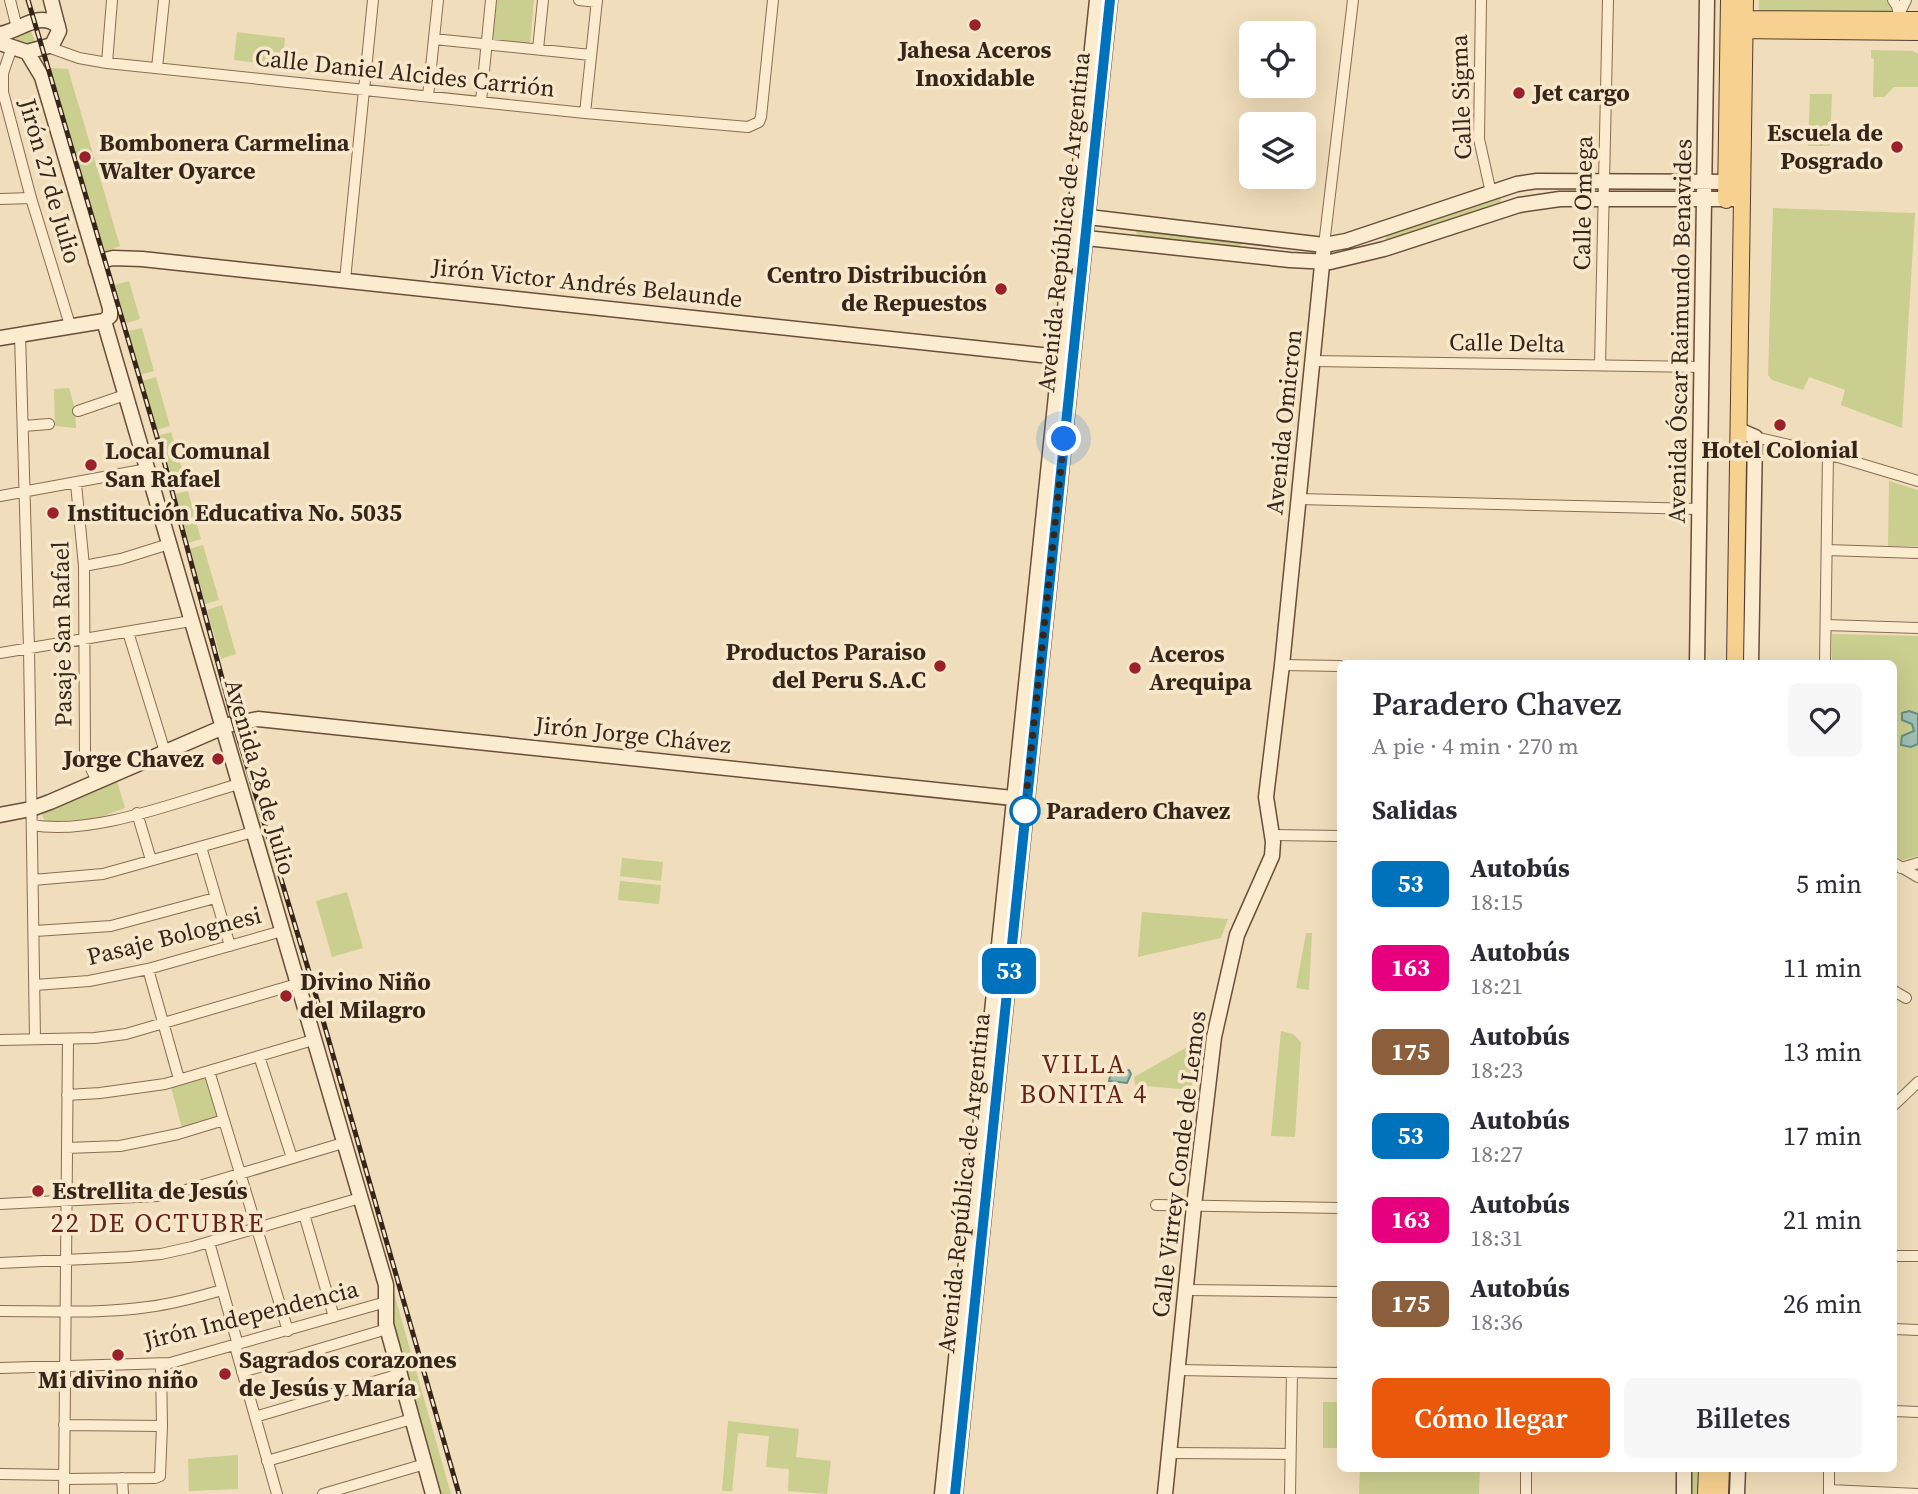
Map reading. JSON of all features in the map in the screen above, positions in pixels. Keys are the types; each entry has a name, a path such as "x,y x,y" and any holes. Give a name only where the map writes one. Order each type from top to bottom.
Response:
{"main road":[{"name":"Avenida Óscar Raimundo Benavides","path":"1729,0 1737,24"},
{"name":"Avenida Óscar Raimundo Benavides","path":"1735,660 1739,430 1734,182 1737,24 1745,0"},
{"path":"1737,24 1899,17 1918,20"},
{"path":"1737,24 1918,32"},
{"path":"1706,1494 1707,1472"},
{"path":"1720,1494 1721,1472"}],"street":[{"path":"8,38 10,0"},
{"path":"107,63 112,0"},
{"path":"157,68 164,0"},
{"path":"345,280 373,0"},
{"path":"428,96 438,0"},
{"path":"481,102 491,0"},
{"path":"538,50 543,0"},
{"path":"579,0 597,1 585,113"},
{"name":"Calle Daniel Alcides Carrión","path":"39,49 107,63 585,113 748,127 759,122 773,0"},
{"name":"Avenida República de Argentina","path":"948,1494 1100,30 1097,0"},
{"name":"Avenida República de Argentina","path":"1100,30 1110,0"},
{"name":"Avenida Omicron","path":"1273,841 1266,797 1282,666 1324,244 1353,0"},
{"name":"Calle Sigma","path":"1481,0 1479,139 1491,193"},
{"name":"Calle Omega","path":"1600,365 1608,0"},
{"name":"Avenida Óscar Raimundo Benavides","path":"1696,660 1707,0"},
{"path":"1893,0 1899,17"},
{"path":"1899,17 1906,0"},
{"path":"8,38 39,49 56,41 58,26 46,2"},
{"path":"37,21 46,2"},
{"path":"8,38 37,21 51,21 58,26"},
{"name":"Jirón 27 de Julio","path":"8,38 3,92 31,198 71,326"},
{"path":"434,39 591,55"},
{"name":"Avenida 28 de Julio","path":"39,49 42,77 110,308 110,316 104,321 191,621 228,725 239,784 387,1291 387,1329 433,1494"},
{"path":"1081,216 1324,244 1346,242 1517,184 1536,181 1734,182"},
{"path":"0,199 31,198"},
{"path":"1079,237 1323,263 1350,259 1384,249 1519,205 1560,199 1734,200"},
{"path":"1132,243 1134,222"},
{"path":"1378,231 1384,249"},
{"path":"1290,260 1292,242"},
{"name":"Jirón Victor Andrés Belaunde","path":"96,262 132,258 1066,358"},
{"path":"0,338 104,321"},
{"path":"20,334 29,648 35,1040"},
{"name":"Calle Delta","path":"1312,362 1702,366"},
{"path":"78,411 125,395"},
{"path":"24,426 49,424"},
{"path":"1739,430 1755,437 1828,454 1918,481"},
{"path":"1751,660 1755,437"},
{"path":"1825,660 1828,454"},
{"path":"0,496 147,469"},
{"name":"Pasaje San Rafael","path":"76,484 83,566 85,756 97,781"},
{"path":"1298,499 1699,509"},
{"path":"83,566 121,559 169,544"},
{"path":"1827,550 1918,553"},
{"path":"0,653 191,621"},
{"path":"1826,625 1918,628"},
{"path":"128,632 165,752"},
{"path":"1282,666 1337,666"},
{"name":"Jirón Jorge Chávez","path":"0,815 31,809 228,725 258,719 1020,799"},
{"path":"32,825 76,827 239,784"},
{"path":"137,813 151,860"},
{"path":"33,880 86,877 253,832"},
{"path":"1273,841 1337,836"},
{"name":"Calle Virrey Conde de Lemos","path":"1165,1494 1214,1037 1237,935 1268,868 1273,841"},
{"path":"201,847 230,946"},
{"path":"1897,866 1918,863"},
{"path":"1897,866 1918,877"},
{"path":"35,931 111,926 215,898"},
{"name":"Pasaje Bolognesi","path":"35,985 89,981 148,969 282,931"},
{"path":"148,969 179,1079"},
{"path":"0,1040 111,1037 297,984"},
{"path":"1897,992 1906,998"},
{"path":"64,1494 68,1039"},
{"path":"67,1095 135,1089 313,1040"},
{"path":"259,1056 292,1158"},
{"path":"209,1070 288,1331"},
{"path":"1897,1102 1918,1082"},
{"path":"67,1148 120,1146 178,1134 224,1120"},
{"path":"0,1204 156,1196 343,1143"},
{"path":"0,1263 161,1254 360,1198"},
{"path":"1156,1205 1337,1208"},
{"path":"304,1214 334,1317"},
{"path":"209,1242 277,1494"},
{"path":"1897,1256 1918,1256"},
{"path":"0,1311 146,1308 222,1290"},
{"path":"1186,1290 1337,1292"},
{"name":"Jirón Independencia","path":"0,1368 160,1364 236,1346 386,1302"},
{"path":"242,1372 387,1329"},
{"path":"1897,1329 1918,1330"},
{"path":"0,1474 122,1478 160,1476 160,1364"},
{"path":"1178,1370 1337,1373"},
{"path":"1290,1494 1292,1372"},
{"path":"255,1417 400,1374"},
{"path":"1897,1411 1918,1412"},
{"path":"267,1461 412,1419"},
{"path":"64,1425 162,1426"},
{"path":"1170,1453 1290,1454"},
{"path":"323,1494 425,1464"},
{"path":"1526,1472 1526,1494"},
{"path":"1684,1472 1684,1494"},
{"path":"1737,1494 1738,1472"},
{"path":"1829,1472 1829,1492 1918,1494"},
{"path":"122,1478 123,1494"}],"green space":[{"path":"496,0 534,0 530,45 493,42"},
{"path":"1759,0 1889,0 1893,8 1889,14 1759,14"},
{"path":"30,28 36,45 16,42 17,34"},
{"path":"237,32 285,38 282,66 234,60"},
{"path":"1871,50 1913,51 1918,54 1918,87 1894,87 1884,97 1873,97 1874,59 1871,58"},
{"name":"Bombonera Carmelina Walter Oyarce","path":"50,68 68,69 120,246 104,252"},
{"path":"1810,94 1832,94 1830,146 1808,146"},
{"path":"1497,197 1501,198 1500,206 1391,241 1386,239 1385,236 1389,233"},
{"path":"1773,208 1915,213 1902,428 1841,405 1845,390 1809,377 1803,390 1772,380 1768,375"},
{"path":"1138,228 1242,240 1244,243 1238,247 1137,236"},
{"path":"129,281 140,319 126,323 115,285"},
{"path":"142,328 154,371 140,375 128,331"},
{"path":"156,377 170,426 156,430 142,381"},
{"path":"69,388 75,409 76,428 55,426 54,389"},
{"path":"171,432 187,485 173,489 157,436"},
{"path":"1889,481 1918,490 1918,546 1888,546"},
{"path":"188,491 201,539 188,543 175,494"},
{"path":"203,545 219,600 205,604 189,549"},
{"path":"222,605 236,654 221,659 207,610"},
{"path":"1832,634 1918,636 1918,856 1902,860 1897,857 1897,660 1832,660"},
{"path":"232,729 451,1494 435,1494 387,1318 388,1297 228,730"},
{"path":"116,778 125,808 95,819 45,822 42,814"},
{"path":"622,858 663,862 661,881 620,876"},
{"path":"620,881 661,885 659,904 618,900"},
{"path":"347,892 363,948 332,957 316,901"},
{"path":"1142,912 1228,919 1221,938 1138,957"},
{"path":"1306,933 1312,933 1309,990 1296,988"},
{"path":"1281,1031 1293,1034 1301,1042 1295,1137 1271,1136"},
{"path":"1198,1041 1191,1090 1135,1085 1134,1077"},
{"path":"209,1075 221,1118 182,1128 171,1087"},
{"path":"1323,1402 1337,1402 1337,1448 1323,1448"},
{"path":"728,1421 799,1429 796,1457 831,1461 827,1494 788,1491 789,1469 766,1467 769,1436 738,1433 732,1491 722,1491"},
{"path":"238,1455 238,1489 189,1491 188,1459"},
{"path":"1360,1472 1480,1472 1479,1494 1359,1494"},
{"path":"1687,1472 1699,1472 1699,1494 1687,1494"}],"water":[{"path":"1909,711 1918,714 1918,744 1911,747 1901,745 1902,736 1914,731 1912,724 1902,720 1902,713"},
{"path":"1129,1070 1131,1074 1127,1083 1109,1081 1111,1073"}],"railway":[{"path":"28,0 164,461 234,723 310,975 459,1494"}],"bus line":[{"name":"53","path":"955,1494 1110,0"}],"place":[{"name":"Jahesa Aceros Inoxidable","path":"975,25"},
{"name":"Jet cargo","path":"1519,93"},
{"name":"Escuela de Posgrado","path":"1897,147"},
{"name":"Bombonera Carmelina Walter Oyarce","path":"85,157"},
{"name":"Centro Distribución de Repuestos","path":"1001,289"},
{"name":"Hotel Colonial","path":"1780,425"},
{"name":"Local Comunal San Rafael","path":"91,465"},
{"name":"Institución Educativa No. 5035","path":"53,513"},
{"name":"Productos Paraiso del Peru S.A.C","path":"940,666"},
{"name":"Aceros Arequipa","path":"1135,668"},
{"name":"Jorge Chavez","path":"218,759"},
{"name":"Paradero Chavez","path":"1025,811"},
{"name":"Divino Niño del Milagro","path":"286,996"},
{"name":"Estrellita de Jesús","path":"38,1191"},
{"name":"Mi divino niño","path":"118,1355"},
{"name":"Sagrados corazones de Jesús y María","path":"225,1374"}],"district":[{"name":"VILLA BONITA 4","path":"1084,1079"},
{"name":"22 DE OCTUBRE","path":"158,1223"}],"route":[{"path":"1025,811 1024,817 1064,439"}]}
